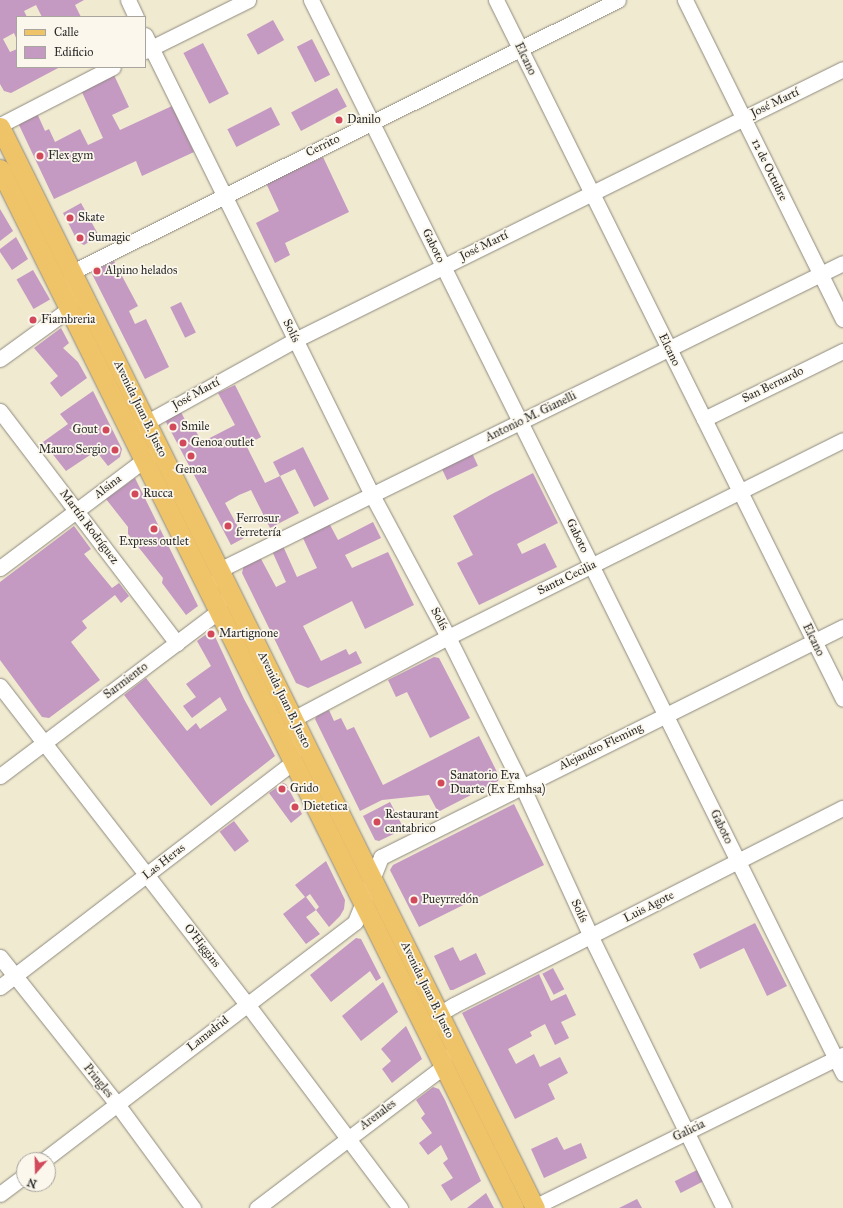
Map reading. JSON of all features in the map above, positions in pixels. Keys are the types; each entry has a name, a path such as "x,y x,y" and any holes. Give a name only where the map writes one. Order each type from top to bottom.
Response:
{"main road":[{"name":"Avenida Juan B. Justo","path":"0,126 146,422 152,455 219,612 514,1208"},
{"name":"Avenida Juan B. Justo","path":"0,169 130,431 152,455 219,570 372,879 446,1009 534,1207"}],"street":[{"path":"128,0 136,16"},
{"path":"147,44 248,0"},
{"name":"Gaboto","path":"311,0 738,862 839,1057 843,1073"},
{"name":"Elcano","path":"496,0 843,699"},
{"name":"Cerrito","path":"72,272 224,194 618,0"},
{"name":"12 de Octubre","path":"684,0 843,319"},
{"name":"Solís","path":"147,44 224,194 372,495 448,637 522,786 591,937 724,1208"},
{"path":"0,126 111,68"},
{"name":"José Martí","path":"130,431 295,340 843,69"},
{"name":"Antonio M. Gianelli","path":"219,570 843,262"},
{"path":"0,360 69,309 72,272"},
{"name":"San Bernardo","path":"704,419 843,352"},
{"name":"Martín Rodríguez","path":"0,411 177,643"},
{"name":"Santa Cecilia","path":"293,719 448,637 843,440"},
{"name":"Alsina","path":"0,568 152,455"},
{"path":"219,570 219,612"},
{"name":"Sarmiento","path":"0,776 219,612"},
{"name":"Alejandro Fleming","path":"363,902 381,857 843,627"},
{"name":"O'Higgins","path":"0,686 247,1004 400,1208"},
{"path":"293,719 294,762"},
{"name":"Las Heras","path":"0,987 294,762"},
{"name":"Luis Agote","path":"446,1009 591,937 843,808"},
{"name":"Lamadrid","path":"54,1152 355,922 363,902"},
{"name":"Pringles","path":"0,957 117,1104 193,1208"},
{"path":"444,1066 446,1009"},
{"name":"Galicia","path":"534,1207 839,1057"},
{"name":"Arenales","path":"257,1208 444,1066"},
{"path":"0,1194 16,1182"}],"building":[{"path":"0,0 84,0 75,5 80,16 42,16 36,5 24,11 26,16 16,16 16,38 14,33 3,39 10,52 16,49 16,68 58,68 11,93 4,91 0,84"},
{"path":"273,20 284,40 258,55 247,35"},
{"path":"312,39 330,75 315,82 297,47"},
{"path":"203,43 229,94 209,104 183,53"},
{"path":"114,75 129,107 112,115 120,130 172,106 194,152 142,176 136,161 54,199 19,125 22,118 36,111 45,131 49,129 55,142 80,129 88,145 103,138 81,90"},
{"path":"337,88 347,107 301,131 291,112"},
{"path":"271,107 280,125 236,147 227,129"},
{"path":"323,157 349,212 285,243 290,255 275,263 256,223 279,211 266,183"},
{"path":"81,203 99,236 84,245 78,242 63,213"},
{"path":"0,209 13,231 0,241"},
{"path":"16,237 28,259 12,270 0,252 0,249"},
{"path":"114,261 138,306 129,311 135,324 146,319 169,367 145,379 91,272"},
{"path":"33,270 50,299 34,309 17,280"},
{"path":"181,302 196,333 185,338 170,307"},
{"path":"61,328 69,343 63,348 78,362 87,378 61,397 50,383 58,376 34,348"},
{"path":"235,385 261,437 246,445 265,483 280,476 299,513 270,528 251,490 239,495 225,503 244,538 231,545 166,422 168,418 181,412 190,430 194,428 202,442 235,425 218,393"},
{"path":"93,391 122,449 120,457 108,466 96,451 66,471 43,442 68,424 60,414"},
{"path":"303,447 329,499 314,507 295,469 280,476 273,462"},
{"path":"472,453 478,466 447,480 441,467"},
{"path":"533,473 558,523 517,544 522,554 545,543 557,567 479,605 457,563 473,555 453,516"},
{"path":"135,478 198,606 186,615 162,583 163,578 128,534 128,527 106,499"},
{"path":"373,522 381,538 345,555 352,568 388,552 414,605 365,629 352,601 303,626 321,661 346,649 349,655 356,651 362,663 308,688 296,683 242,573 244,565 260,557 276,587 286,582 272,551 283,546 297,577 317,568 302,536 329,523 338,540"},
{"path":"74,526 91,549 84,554 112,588 119,583 129,596 121,603 115,595 82,621 87,628 71,642 100,680 49,718 42,717 0,660 0,582"},
{"path":"212,630 244,699 275,756 211,806 124,695 146,678 187,731 196,723 200,729 227,710 220,697 192,718 183,706 196,697 186,684 211,666 197,641"},
{"path":"434,657 439,658 470,718 430,738 407,692 396,697 388,680"},
{"name":"Sanatorio Eva Duarte (Ex Emhsa)","path":"329,710 334,721 341,718 347,730 354,727 383,785 479,736 499,776 498,781 438,812 429,795 382,800 360,811 315,719 317,716"},
{"path":"283,783 286,784 302,814 291,823 269,793"},
{"path":"390,802 404,829 379,841 375,840 363,816"},
{"path":"514,804 544,865 419,927 390,870 393,865"},
{"path":"234,821 249,841 235,852 220,832"},
{"path":"326,861 345,900 344,909 340,916 329,927 316,910 306,917 320,934 306,944 283,914 305,897 295,885","holes":["310,894 319,907 316,910 306,897"]},
{"path":"755,923 787,986 767,996 744,948 700,969 693,954"},
{"path":"356,938 361,939 381,978 376,981 370,971 331,1002 310,975"},
{"path":"453,947 460,961 476,953 486,974 453,990 450,990 434,956"},
{"path":"553,968 564,989 554,995 542,974"},
{"path":"539,974 551,1001 566,994 576,1015 561,1022 569,1038 555,1045 545,1024 530,1032 532,1036 508,1049 516,1064 534,1054 540,1067 560,1057 568,1073 548,1084 555,1099 515,1119 462,1013"},
{"path":"383,982 398,1012 361,1041 342,1016"},
{"path":"406,1026 422,1059 392,1083 382,1069 391,1061 381,1049"},
{"path":"433,1087 439,1089 445,1100 481,1181 451,1201 441,1185 453,1178 443,1163 448,1159 441,1145 428,1155 419,1143 432,1133 421,1118 425,1114 416,1100"},
{"path":"557,1137 564,1150 581,1143 587,1158 544,1178 531,1149"},
{"path":"697,1170 703,1182 681,1193 675,1181"},
{"path":"486,1193 494,1208 467,1208"},
{"path":"637,1199 642,1208 619,1208"}],"place":[{"name":"Danilo","path":"339,120"},
{"name":"Flex gym","path":"40,156"},
{"name":"Skate","path":"70,218"},
{"name":"Sumagic","path":"80,238"},
{"name":"Alpino helados","path":"97,271"},
{"name":"Fiambreria","path":"33,320"},
{"name":"Smile","path":"173,427"},
{"name":"Gout","path":"106,430"},
{"name":"Genoa outlet","path":"183,443"},
{"name":"Mauro Sergio","path":"115,450"},
{"name":"Genoa","path":"191,456"},
{"name":"Rucca","path":"135,494"},
{"name":"Ferrosur ferretería","path":"228,526"},
{"name":"Express outlet","path":"154,529"},
{"name":"Martignone","path":"211,634"},
{"name":"Sanatorio Eva Duarte (Ex Emhsa)","path":"441,783"},
{"name":"Grido","path":"282,789"},
{"name":"Dietetica","path":"295,807"},
{"name":"Restaurant cantabrico","path":"377,822"},
{"name":"Pueyrredón","path":"414,900"}]}
